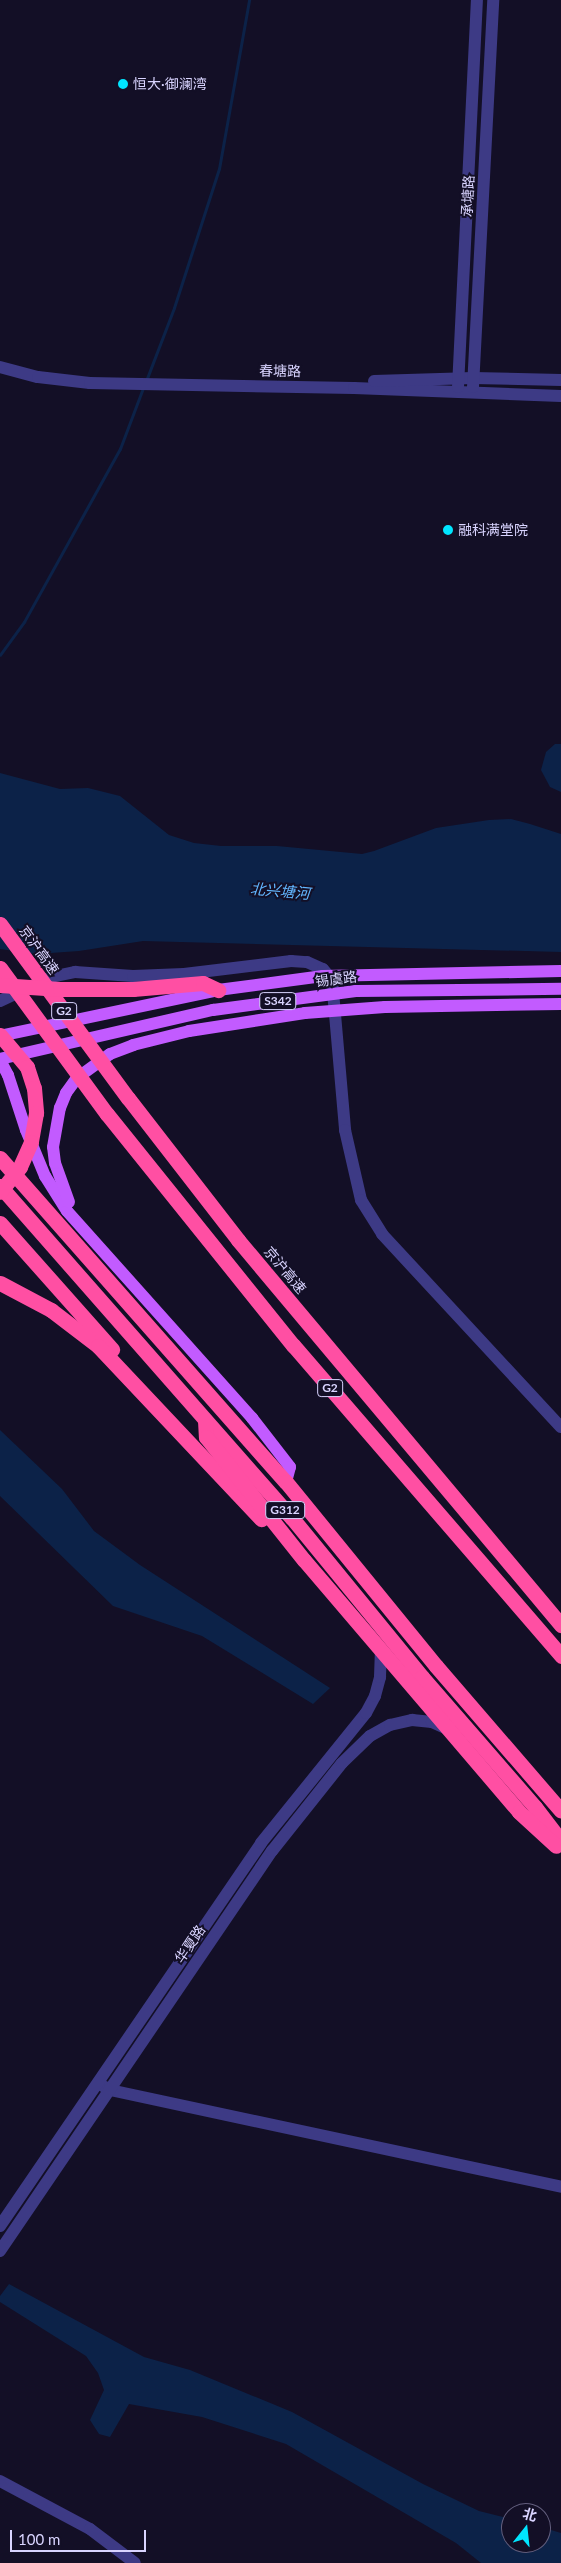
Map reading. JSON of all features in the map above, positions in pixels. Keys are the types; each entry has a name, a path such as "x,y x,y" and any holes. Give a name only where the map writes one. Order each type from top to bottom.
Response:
{"highway":[{"name":"京沪高速","path":"0,924 128,1098 238,1240 561,1625"},
{"name":"G2","path":"0,968 107,1114 293,1345 561,1656"},
{"path":"0,984 60,989 134,989 203,983 218,990"},
{"path":"0,1036 26,1067 34,1088 36,1113 31,1142 20,1167 0,1192"},
{"name":"G312","path":"0,1158 286,1482 436,1666 561,1811"},
{"name":"G312","path":"0,1186 292,1518 422,1677 535,1807 561,1841"},
{"path":"0,1223 142,1383 176,1429"},
{"path":"0,1283 50,1310 98,1346 226,1484 304,1560"},
{"path":"205,1420 206,1437 304,1560 519,1812 561,1851"}],"main road":[{"name":"锡虞路","path":"0,1036 218,990 323,976 561,971"},
{"name":"锡虞路","path":"0,1060 213,1010 356,991 561,989"},
{"path":"76,1218 59,1179 53,1147 58,1116 66,1093 77,1078 110,1054 134,1045 189,1031 305,1013 385,1007 561,1004"},
{"path":"0,1060 8,1075 26,1130 45,1176 67,1211 76,1218 258,1425 290,1467 286,1482"}],"street":[{"name":"承塘路","path":"458,392 477,0"},
{"name":"承塘路","path":"472,394 493,0"},
{"name":"春塘路","path":"0,363 39,372 132,382"},
{"name":"春塘路","path":"0,367 65,381 345,382 473,378 561,380"},
{"name":"春塘路","path":"165,382 561,396"},
{"path":"0,1001 51,977 75,972 134,976 184,974 291,961 307,962 323,969 332,980 345,1130 361,1200 382,1234 561,1428"},
{"name":"华夏路","path":"0,2251 261,1843 366,1713 375,1696 380,1678 381,1650"},
{"name":"华夏路","path":"0,2226 104,2086 272,1851 342,1763 370,1736 390,1725 412,1720 432,1722 451,1730"},
{"path":"104,2086 561,2186"},
{"path":"0,2480 90,2529 135,2563"}],"water":[{"path":"555,744 561,744 561,792 550,787 541,770 546,752"},
{"name":"北兴塘河","path":"0,773 60,789 88,788 120,796 169,835 194,843 221,846 277,846 362,854 436,828 489,820 511,819 530,824 561,834 561,952 143,941 79,951 36,954 0,949"},
{"path":"0,1430 62,1489 94,1531 140,1565 330,1688 313,1704 202,1636 113,1606 0,1496"},
{"path":"9,2284 144,2357 190,2370 292,2412 423,2484 479,2511 501,2516 501,2553 551,2553 551,2530 561,2533 561,2563 481,2563 456,2543 286,2444 202,2417 129,2404 110,2437 99,2434 90,2420 104,2390 98,2373 86,2356 0,2302 0,2296"}],"waterway":[{"path":"146,381 174,308 219,169 249,0"},
{"path":"0,655 24,622 120,449 143,388"}],"place":[{"name":"恒大·御澜湾","path":"123,84"},
{"name":"融科满堂院","path":"448,530"}]}
